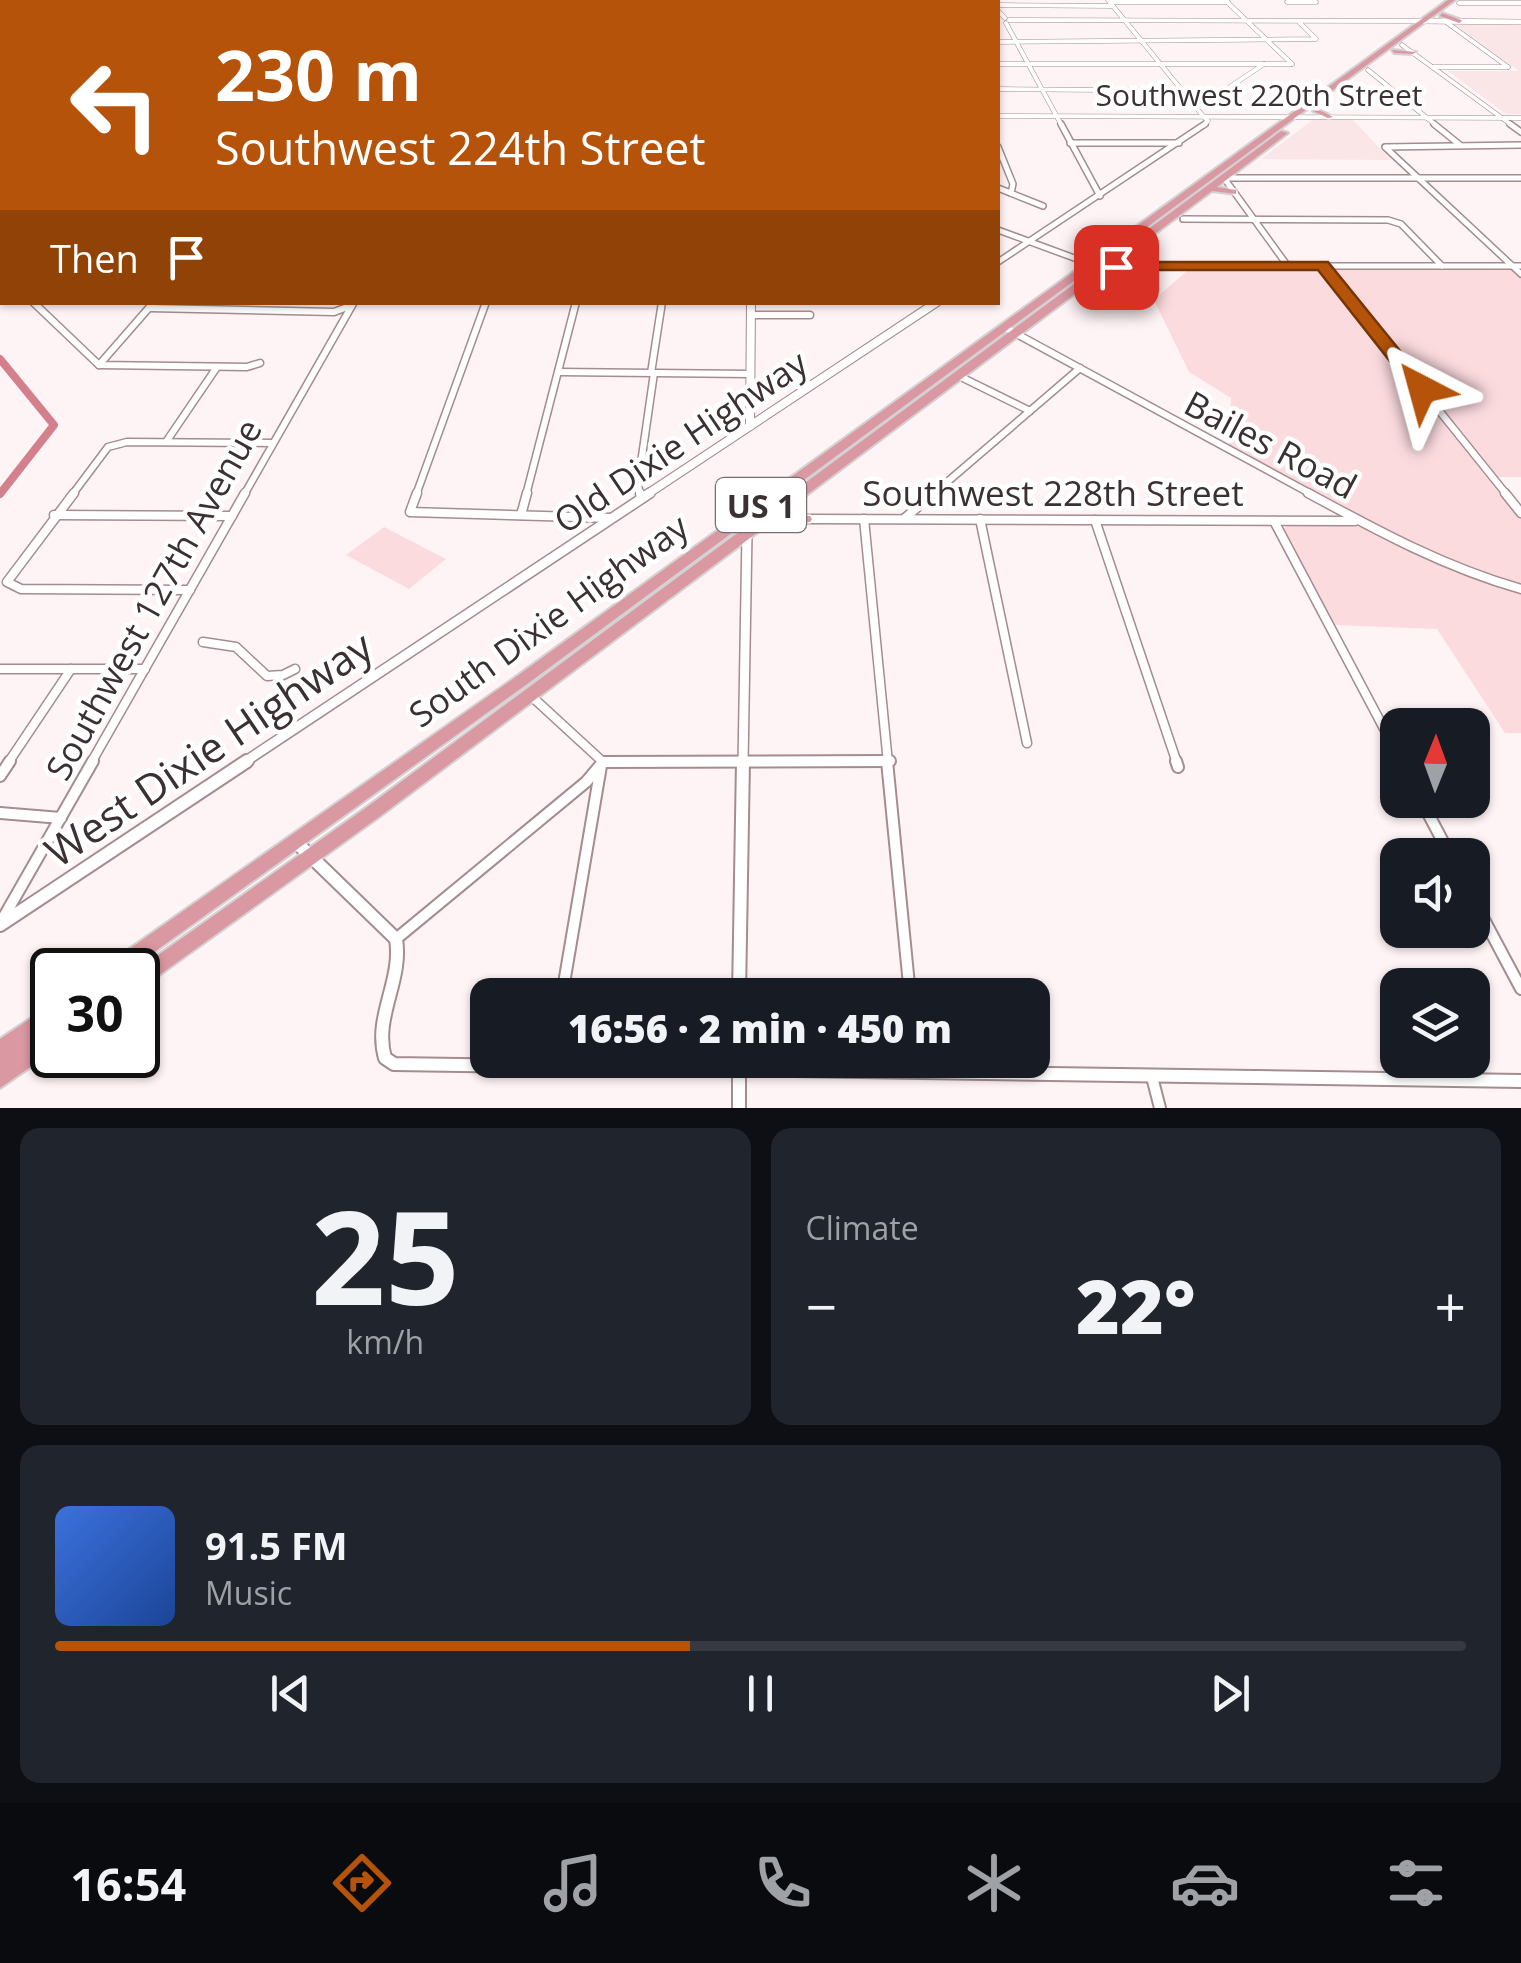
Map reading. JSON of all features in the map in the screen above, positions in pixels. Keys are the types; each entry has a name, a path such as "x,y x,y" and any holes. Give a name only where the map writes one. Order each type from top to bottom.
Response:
{"highway":[{"name":"South Dixie Highway","path":"145,948 653,604 959,376 1088,265 1141,226 1224,178 1434,22 1444,19 1458,1"},
{"name":"South Dixie Highway","path":"160,964 311,857 744,517 935,377 1062,299 1248,149 1414,27 1458,1"},
{"path":"1434,22 1430,19 1458,1"},
{"path":"1444,19 1459,20"},
{"path":"1397,21 1414,27"},
{"path":"1405,43 1426,23 1422,22"},
{"path":"1356,70 1368,70 1365,67 1382,55 1381,51"},
{"path":"1394,51 1413,52"},
{"path":"1306,117 1303,113 1325,97 1325,92"},
{"path":"1315,110 1330,117"},
{"path":"1267,117 1282,124"},
{"path":"1268,144 1294,121 1292,117"},
{"path":"1224,178 1222,173 1248,154 1248,149"},
{"path":"1233,171 1246,178"},
{"path":"1208,184 1232,192"},
{"path":"1104,267 1102,261 1139,234 1141,226"},
{"path":"1116,258 1127,267"},
{"path":"1062,299 1061,293 1090,271 1088,265"},
{"path":"872,440 873,431 927,391 935,377"},
{"path":"790,501 792,512 806,519"},
{"path":"744,517 806,519"},
{"path":"653,604 663,585 728,539 728,529"},
{"path":"0,1050 30,1029"},
{"path":"0,1065 30,1044"},
{"path":"0,1078 30,1056"}],"main road":[{"path":"1444,19 1521,21"},
{"path":"1422,22 1521,21"}],"street":[{"path":"1000,64 1292,64 1226,1 1110,3 1001,18"},
{"path":"1458,1 1521,3"},
{"path":"1288,2 1316,2"},
{"path":"1000,261 1208,122 1110,3"},
{"path":"1001,18 1422,22"},
{"path":"1001,18 1100,196"},
{"path":"1434,68 1508,67 1444,19"},
{"path":"1247,21 1310,21"},
{"path":"1000,42 1315,40 1298,22"},
{"path":"1405,43 1521,132"},
{"path":"1192,104 1206,103 1264,64"},
{"path":"1368,70 1460,145"},
{"path":"1000,89 1225,90"},
{"name":"Southwest 220th Street","path":"1000,116 1521,118"},
{"path":"1070,142 1179,143"},
{"path":"1518,269 1386,149 1389,144 1521,145"},
{"path":"1000,152 1012,184 1011,193"},
{"path":"1288,265 1224,178 1521,178"},
{"path":"1000,189 1043,206"},
{"path":"1183,219 1395,221 1442,266"},
{"path":"1000,231 1088,265 1104,267 1322,265 1518,269"},
{"path":"1322,265 1521,513"},
{"path":"36,305 100,365 217,367 260,363"},
{"path":"100,365 152,305 334,312 350,305"},
{"name":"Southwest 127th Avenue","path":"0,924 353,305"},
{"path":"485,305 410,512 613,518"},
{"path":"521,515 575,305"},
{"path":"641,500 638,484 662,305"},
{"path":"750,426 752,305"},
{"name":"Old Dixie Highway","path":"453,624 932,305"},
{"path":"751,315 810,315"},
{"name":"Bailes Road","path":"1010,330 1360,521 1466,573 1521,589"},
{"path":"166,442 217,367"},
{"path":"905,519 1080,368"},
{"path":"559,372 750,374"},
{"path":"959,376 1030,411"},
{"path":"190,590 8,586 12,572 104,450 120,443 272,443"},
{"path":"54,515 232,516"},
{"name":"Southwest 228th Street","path":"806,519 1360,521"},
{"path":"864,519 909,978"},
{"path":"980,519 1026,743"},
{"path":"1095,520 1178,768"},
{"path":"1274,521 1380,721"},
{"path":"739,978 747,533"},
{"name":"West Dixie Highway","path":"0,924 453,624"},
{"path":"204,642 238,648 270,678 295,669"},
{"path":"0,669 145,670"},
{"path":"0,776 71,669"},
{"path":"524,689 603,762 890,761"},
{"path":"396,939 565,800 603,762"},
{"path":"565,978 603,762"},
{"path":"565,800 580,798 592,808"},
{"path":"0,813 61,818"},
{"path":"297,842 396,939 398,969 381,1032 385,1058 400,1065 470,1064"},
{"path":"1490,931 1521,989"},
{"path":"1050,1072 1521,1081"},
{"path":"1152,1076 1160,1108"},
{"path":"739,1078 739,1108"}],"shaded area":[{"path":"1454,24 1521,24 1521,114 1506,114 1448,71 1519,71"},
{"path":"1314,119 1352,119 1391,160 1261,159"},
{"path":"1190,268 1507,268 1521,276 1521,477 1490,477 1521,517 1521,586 1458,566 1229,447 1231,398 1189,372 1154,300"},
{"path":"1291,523 1361,527 1460,573 1521,592 1521,733 1505,733 1437,629 1333,625 1283,529"},
{"path":"384,527 446,559 409,589 346,555"}],"waterway":[{"path":"0,359 54,425 0,494"}],"route":[{"path":"1116,267 1322,265 1422,389"}]}
